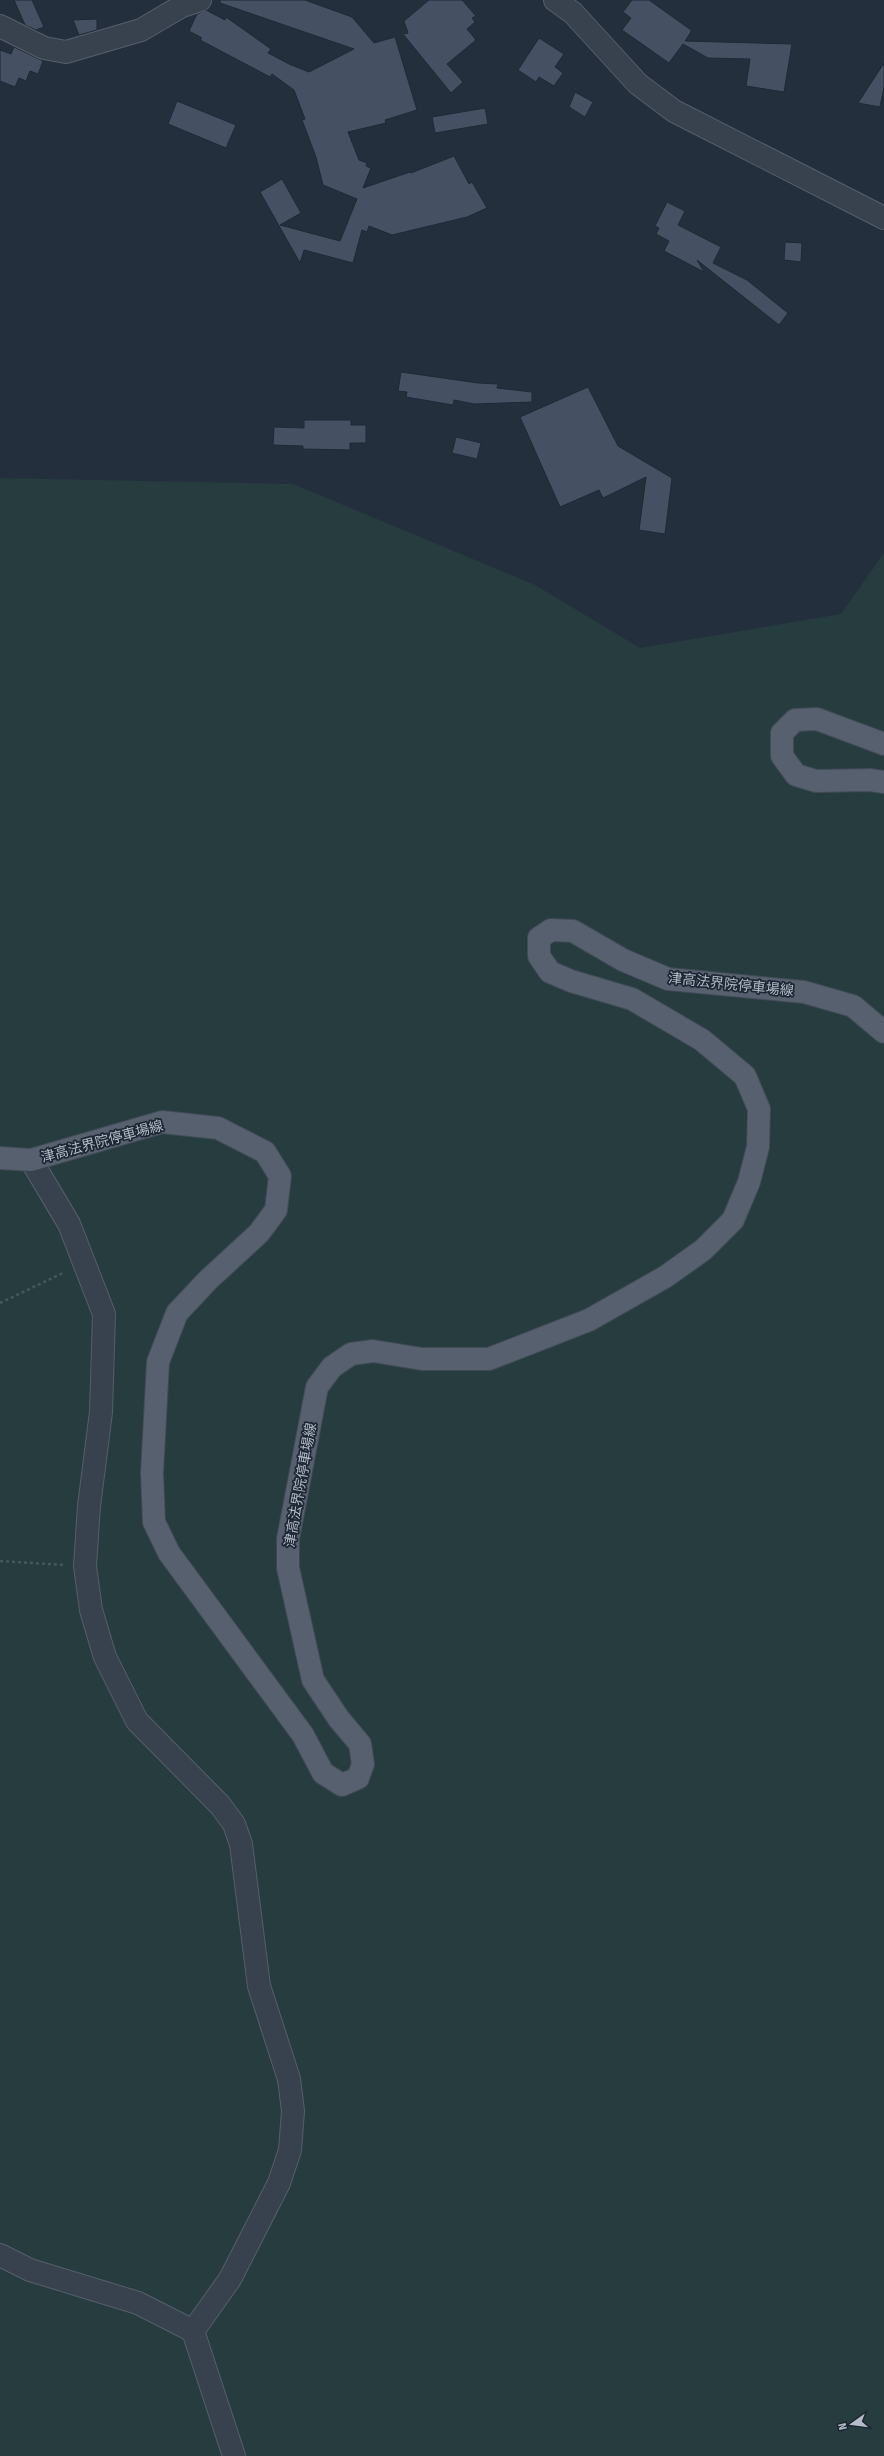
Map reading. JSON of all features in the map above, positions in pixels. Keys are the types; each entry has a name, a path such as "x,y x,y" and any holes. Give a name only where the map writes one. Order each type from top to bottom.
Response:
{"main road":[{"path":"884,744 817,719 795,720 782,732 782,756 796,775 816,782 870,780 884,782"},
{"name":"津高法界院停車場線","path":"0,1158 32,1160 162,1122 218,1128 265,1152 280,1176 276,1210 259,1233 208,1280 178,1313 158,1362 152,1473 154,1522 168,1553 303,1735 323,1773 342,1785 358,1778 362,1764 360,1744 339,1719 313,1680 288,1568 288,1539 317,1387 332,1367 351,1354 373,1351 422,1359 489,1359 589,1320 665,1277 703,1250 733,1220 749,1182 758,1147 759,1110 745,1076 702,1040 632,999 571,981 550,972 539,956 539,938 551,930 573,931 623,960 668,979 804,992 853,1006 884,1032"}],"street":[{"path":"0,26 44,48 66,52 141,30 182,6 200,0"},
{"path":"555,0 573,13 638,84 674,111 884,218"},
{"path":"32,1160 70,1224 104,1314 101,1412 89,1506 85,1566 92,1610 105,1657 137,1721 220,1805 234,1824 241,1844 259,1986 289,2079 293,2111 290,2150 279,2183 230,2279 193,2331"},
{"path":"0,2255 30,2270 138,2303 193,2331 234,2456"}],"path":[{"path":"0,1303 85,1263"},
{"path":"0,1561 85,1566"}],"green space":[{"path":"0,478 293,484 535,585 640,648 841,614 884,553 884,2456 0,2456"}],"building":[{"path":"14,0 32,0 44,27 36,30 25,25"},
{"path":"220,0 305,0 352,17 374,43 395,37 417,110 385,120 386,123 348,132 359,160 367,163 366,166 371,168 363,188 410,172 411,173 454,156 469,184 472,182 487,208 467,217 392,235 369,226 367,232 362,230 353,263 304,250 300,263 260,192 282,179 301,213 280,225 340,241 357,199 323,185 316,157 302,120 305,119 294,90 272,74 270,77 200,40 202,38 189,31 197,14 206,10 225,20 226,17 271,49 268,53 309,72 354,49 220,3"},
{"path":"429,0 462,0 476,16 472,18 475,22 467,29 476,40 447,64 463,82 451,93 403,34 408,33 404,21"},
{"path":"632,0 649,0 691,30 685,41 792,44 784,92 746,86 750,59 708,58 683,44 669,63 622,30 631,18 623,12"},
{"path":"97,19 97,30 79,35 73,20"},
{"path":"539,38 564,54 555,67 563,73 554,86 539,77 536,82 518,70"},
{"path":"14,47 43,61 38,74 30,71 26,81 19,78 15,87 0,81 0,50 11,54"},
{"path":"884,63 884,87 880,107 858,103"},
{"path":"575,92 593,102 585,117 569,107"},
{"path":"177,101 236,125 226,148 168,124"},
{"path":"485,108 488,124 435,133 432,117"},
{"path":"667,202 685,211 678,225 721,247 713,263 747,280 788,313 779,325 697,260 704,272 664,251 669,241 656,234 659,228 655,226"},
{"path":"785,242 802,243 801,262 784,260"},
{"path":"401,372 478,383 498,384 497,388 532,392 532,402 474,404 454,400 453,405 406,397 407,392 398,391"},
{"path":"588,387 618,446 672,478 665,534 639,530 646,477 603,498 599,490 560,507 520,417"},
{"path":"304,420 351,420 351,425 366,425 366,443 350,443 350,450 303,449 303,446 273,445 274,427 304,428"},
{"path":"456,437 481,443 477,459 452,453"}]}
